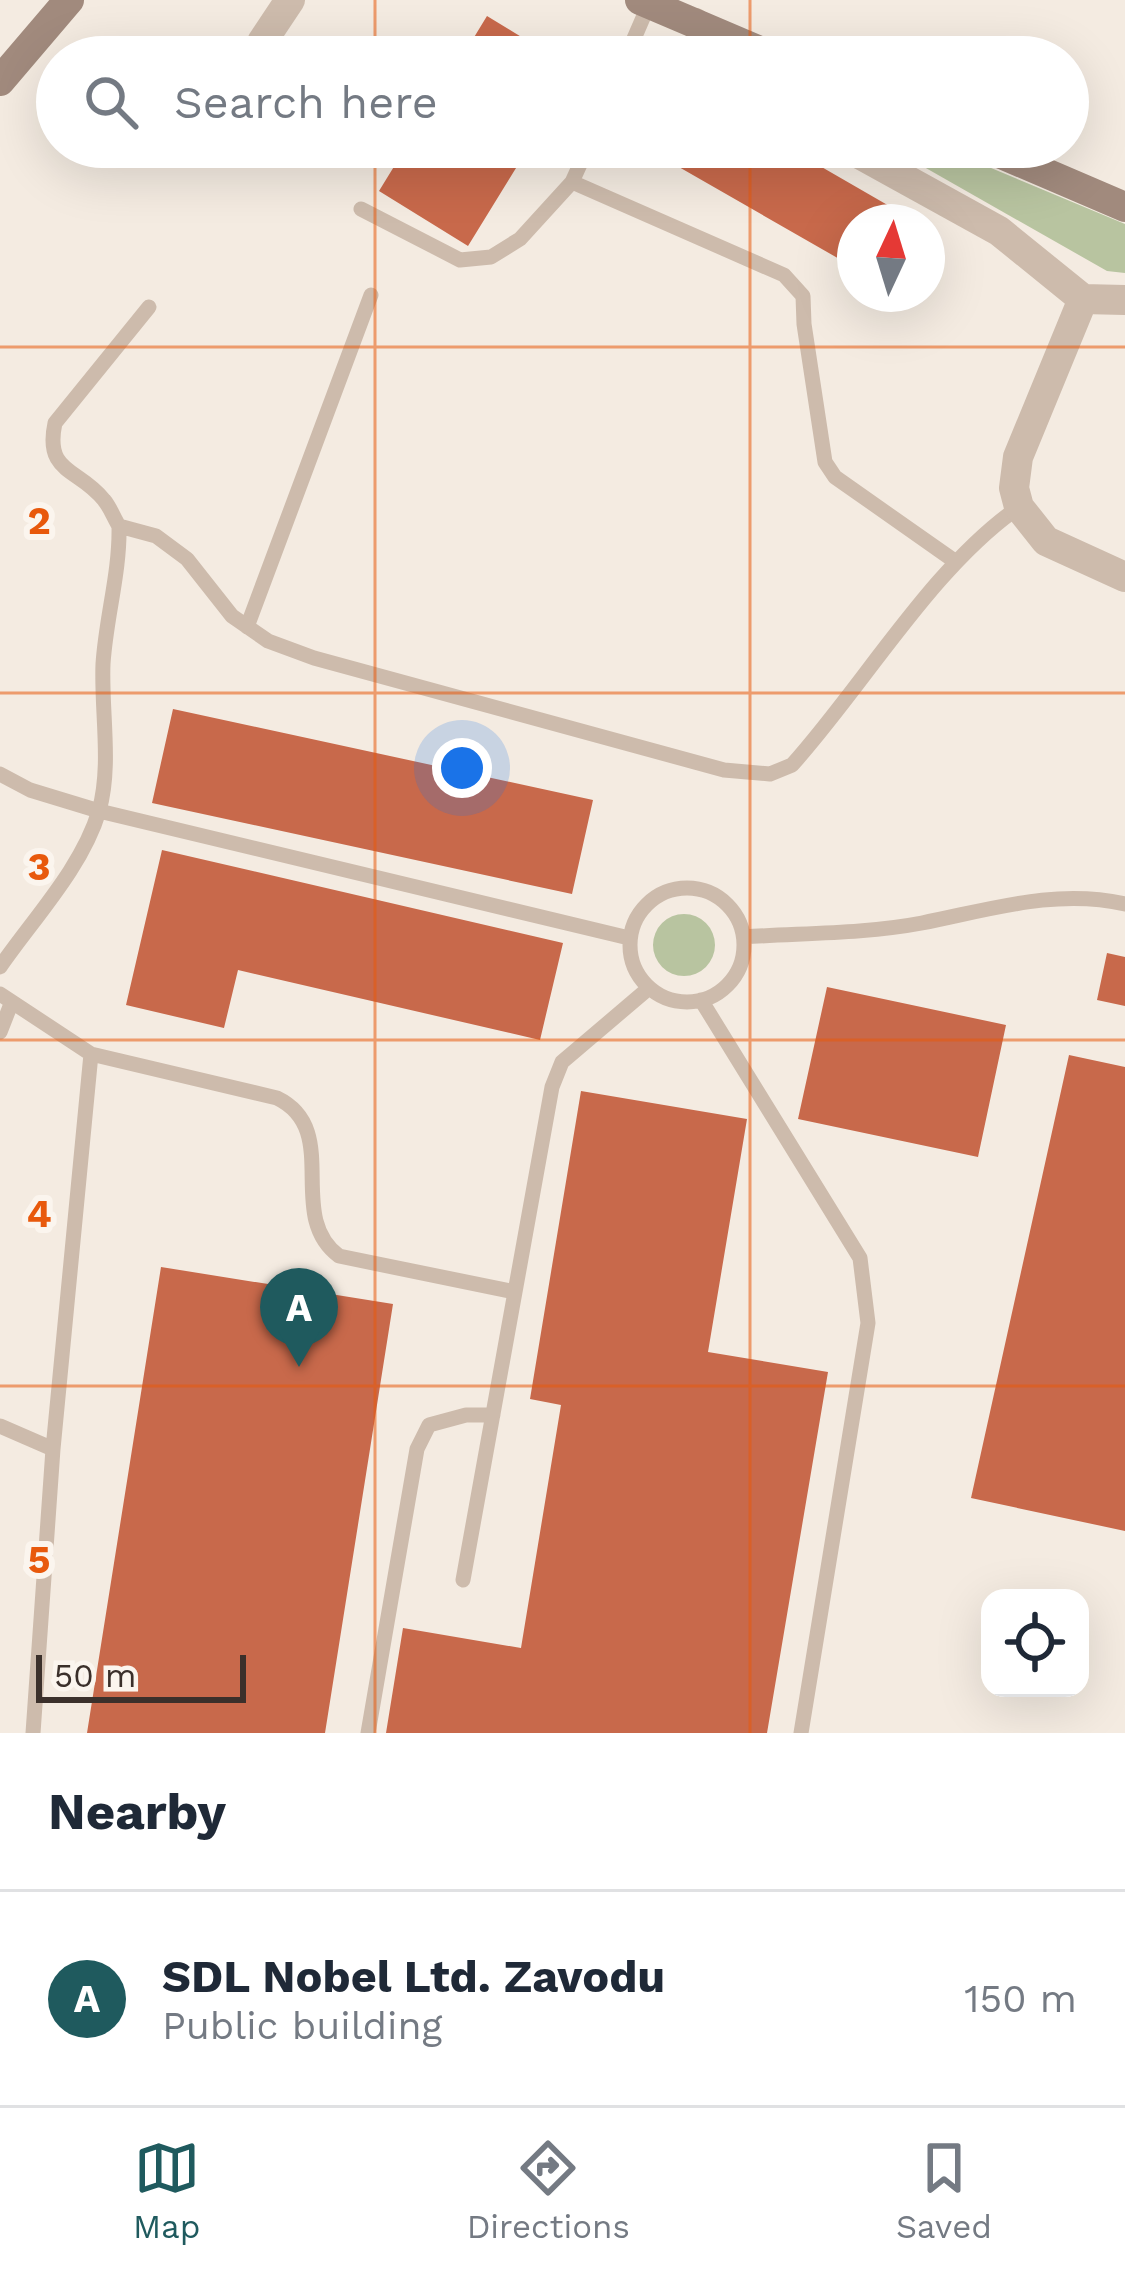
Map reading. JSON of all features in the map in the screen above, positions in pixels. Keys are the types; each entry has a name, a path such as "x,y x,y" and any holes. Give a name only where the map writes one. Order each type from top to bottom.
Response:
{"main road":[{"path":"38,36 69,0"},
{"path":"645,2 725,36"},
{"path":"0,81 36,39"},
{"path":"1034,168 1125,207"}],"street":[{"path":"266,36 290,0"},
{"path":"695,23 706,36"},
{"path":"885,168 999,231 1083,299 1125,301"},
{"path":"1083,299 1018,458 1014,488 1019,507 1046,541 1125,577"}],"lane":[{"path":"633,36 645,2"},
{"path":"361,209 460,260 491,257 520,239 572,182 578,168"},
{"path":"572,182 784,275 803,296 825,462 836,477 956,562"},
{"path":"247,627 371,296"},
{"path":"0,967 79,855 99,811 103,780 103,662 117,580 118,526 103,498 58,462 50,445 55,423 148,307"},
{"path":"118,526 155,536 187,560 232,616 268,641 314,658 707,766 770,774 792,765 956,562 1019,507"},
{"path":"0,774 30,790 99,811 629,938"},
{"path":"686,887 713,893 734,912 744,937 741,965 725,988 701,1000 673,1001 649,988 633,965 629,938 639,912 659,894 686,887"},
{"path":"744,937 919,923 1073,897 1125,904"},
{"path":"464,1580 552,1087 562,1062 649,988"},
{"path":"0,1032 5,999 92,1054 277,1099 296,1108 308,1128 314,1215 321,1242 339,1256 515,1292"},
{"path":"701,1000 860,1258 867,1288 868,1323 802,1733"},
{"path":"32,1733 53,1449 92,1054"},
{"path":"368,1733 417,1450 429,1426 466,1415 493,1415"},
{"path":"0,1426 53,1449"}],"green space":[{"path":"926,168 991,168 1125,224 1125,273 1107,271"},
{"path":"684,914 706,923 715,945 706,967 684,976 662,967 653,945 662,923"}],"building":[{"path":"487,16 520,36 475,36"},
{"path":"393,168 516,168 468,246 379,191"},
{"path":"681,168 823,168 886,204 837,204 837,258"},
{"path":"173,709 593,800 572,894 152,803"},
{"path":"162,850 563,943 540,1040 238,970 224,1028 126,1005"},
{"path":"1107,953 1125,957 1125,1006 1097,1000"},
{"path":"827,987 1006,1025 978,1157 798,1119"},
{"path":"1069,1055 1125,1067 1125,1531 971,1498"},
{"path":"581,1091 747,1119 708,1352 828,1372 767,1733 386,1733 403,1628 521,1648 561,1405 530,1399"},
{"path":"161,1267 393,1304 325,1733 87,1733"}],"place":[{"name":"SDL Nobel Ltd. Zavodu","path":"299,1367"}]}
